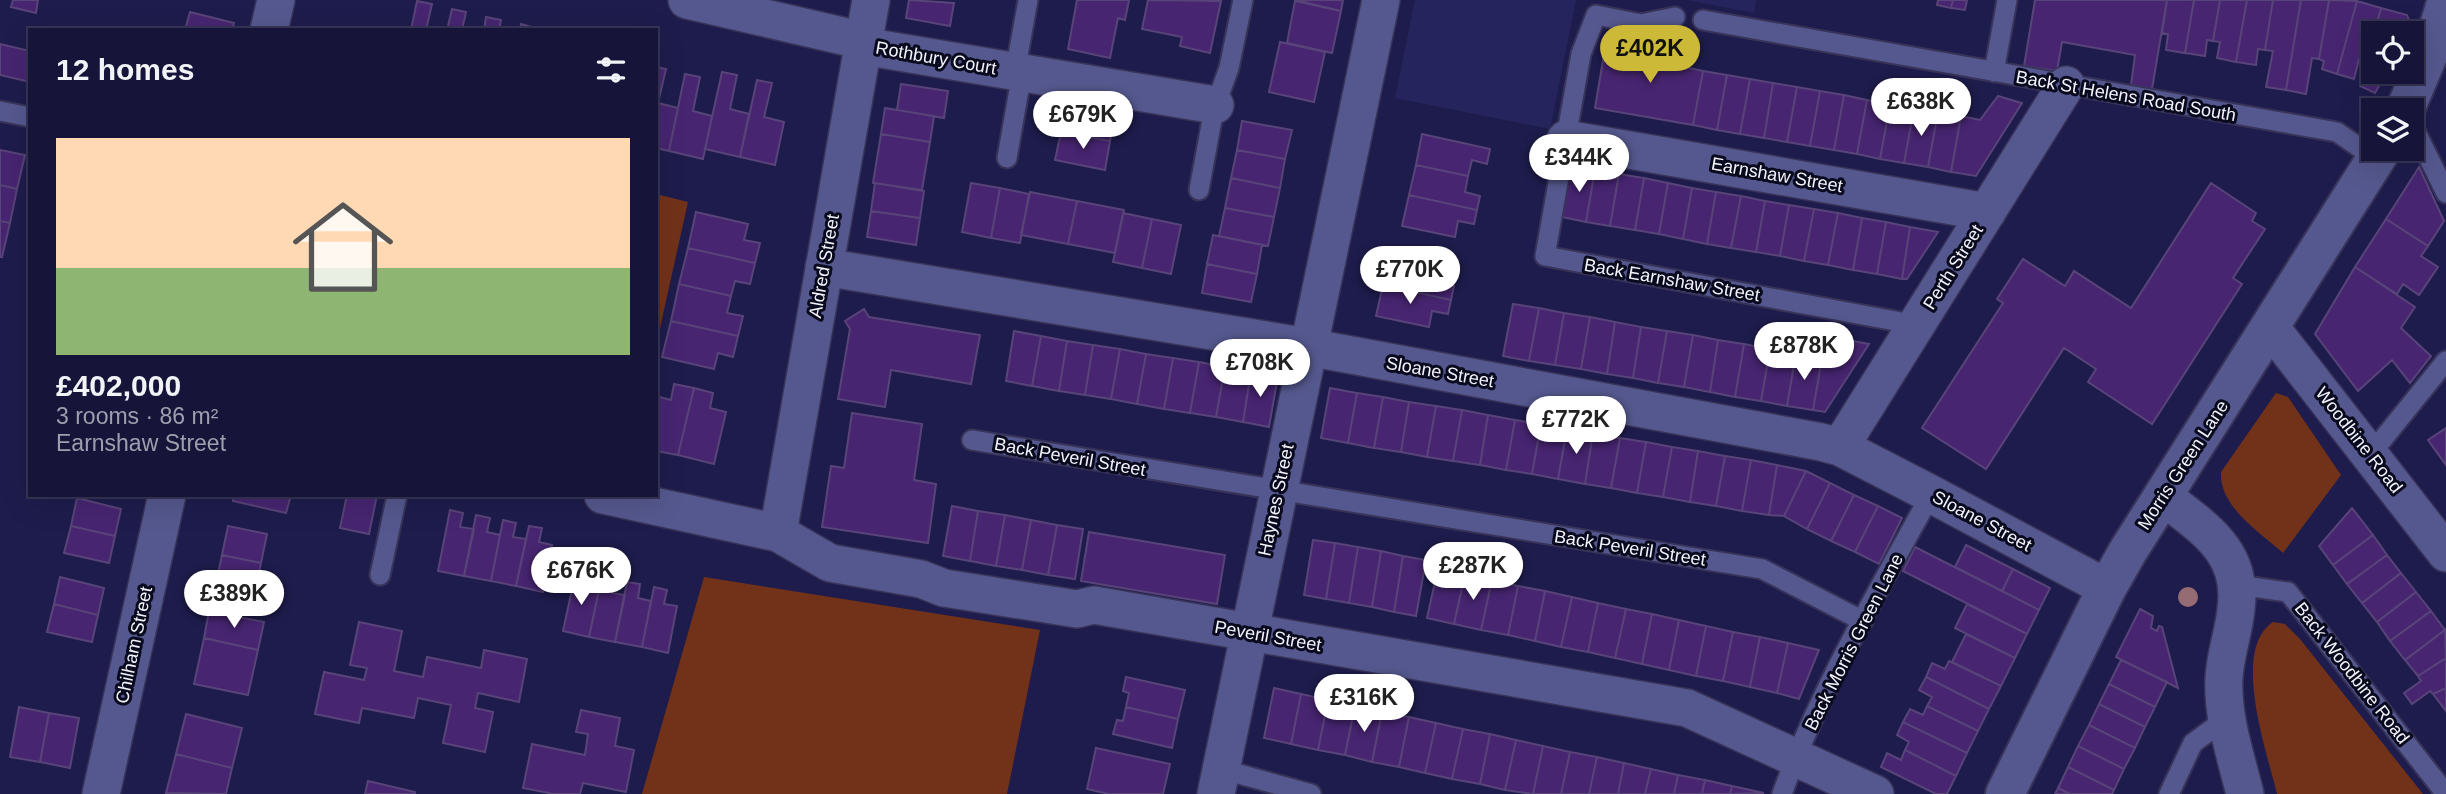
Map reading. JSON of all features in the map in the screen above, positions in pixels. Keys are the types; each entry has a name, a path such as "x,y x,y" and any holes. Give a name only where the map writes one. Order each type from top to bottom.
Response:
{"street":[{"path":"270,28 276,0"},
{"name":"Rothbury Court","path":"687,0 863,43 1215,106"},
{"name":"Aldred Street","path":"778,533 871,0"},
{"name":"Haynes Street","path":"1218,781 1381,0"},
{"path":"2410,98 2435,39 2446,3"},
{"name":"Perth Street","path":"1840,447 2066,85"},
{"name":"Earnshaw Street","path":"1566,139 1987,212"},
{"name":"Morris Green Lane","path":"2005,794 2107,588 2375,161"},
{"name":"Sloane Street","path":"824,267 1308,347 1840,447 2107,588"},
{"name":"Woodbine Road","path":"2271,328 2446,553"},
{"path":"2163,496 2214,537 2229,557 2238,585 2224,677 2227,718 2245,794"},
{"name":"Chilham Street","path":"100,794 167,497"},
{"name":"Peveril Street","path":"612,497 778,533 830,563 921,579 944,588 1077,610 1094,605 1687,708 1875,794"}],"lane":[{"path":"1007,158 1028,0"},
{"path":"1199,190 1215,106 1229,68 1243,0"},
{"path":"1994,72 2007,0"},
{"path":"1566,139 1581,54 1596,15 1641,24 1675,16"},
{"name":"Back St Helens Road South","path":"1703,20 2337,132 2361,145"},
{"path":"0,111 28,117"},
{"name":"Back Earnshaw Street","path":"1566,139 1545,256 1917,325"},
{"path":"2424,148 2446,193"},
{"path":"2370,455 2446,361"},
{"name":"Back Peveril Street","path":"972,440 1277,492 1762,569 1863,621"},
{"name":"Back Morris Green Lane","path":"1782,794 1796,756 1863,621 1931,494"},
{"path":"380,575 397,497"},
{"name":"Back Woodbine Road","path":"2238,585 2288,592 2446,794"},
{"path":"2169,794 2193,743 2227,718"},
{"path":"1218,781 1311,794"}],"shaded area":[{"path":"1415,0 1576,0 1550,129 1395,98"},
{"path":"1687,0 1756,0 1754,13"},
{"path":"658,194 688,202 658,337"},
{"path":"2276,393 2288,397 2341,475 2283,553 2234,507 2222,485 2221,472"},
{"path":"704,577 1040,630 1007,794 642,794"},
{"path":"2273,622 2285,624 2300,639 2423,794 2277,794 2260,730 2253,678 2254,655 2260,636"}],"building":[{"path":"13,0 38,0 36,13 11,7"},
{"path":"909,0 954,3 950,26 906,18"},
{"path":"1077,0 1129,0 1125,20 1118,18 1110,58 1068,49"},
{"path":"1148,0 1221,1 1210,53 1180,46 1182,37 1142,29"},
{"path":"1295,0 1343,0 1341,11"},
{"path":"1938,0 1953,0 1951,8 1937,5"},
{"path":"1953,0 1967,0 1965,10 1951,8"},
{"path":"2035,0 2167,0 2152,89 2131,85 2135,55 2062,42 2057,71 2024,66"},
{"path":"2167,0 2194,0 2185,53 2166,50 2168,34 2162,33"},
{"path":"2194,0 2220,0 2213,41 2207,40 2205,56 2185,53"},
{"path":"2220,0 2247,0 2236,62 2217,58 2220,42 2213,41"},
{"path":"2247,0 2273,0 2265,50 2258,49 2256,65 2236,62"},
{"path":"2273,0 2301,0 2286,90 2266,87 2273,51 2265,50"},
{"path":"2301,0 2329,0 2319,59 2312,58 2306,94 2286,90"},
{"path":"2329,0 2357,1 2337,74 2322,69 2324,61 2319,59"},
{"path":"417,1 432,4 426,28 411,28"},
{"path":"1295,1 1341,11 1332,53 1287,43"},
{"path":"2357,1 2381,8 2378,21 2361,21 2361,60 2359,59 2354,79 2337,74"},
{"path":"2381,8 2407,15 2409,21 2377,21"},
{"path":"452,9 466,12 462,28 447,28"},
{"path":"190,12 234,23 233,28 186,28"},
{"path":"486,17 501,20 499,28 484,28"},
{"path":"1625,35 1640,38 1636,60 1667,66 1671,41 1689,44 1685,67 1703,71 1693,125 1595,108 1604,54 1621,57"},
{"path":"1280,42 1325,52 1314,102 1269,92"},
{"path":"0,44 28,51 28,82 0,75"},
{"path":"658,67 666,69 658,103"},
{"path":"1703,71 1727,75 1717,130 1693,125"},
{"path":"722,72 737,75 730,109 749,114 740,157 705,149"},
{"path":"685,74 700,77 693,111 712,116 703,159 669,151"},
{"path":"1727,75 1750,79 1740,134 1717,130"},
{"path":"1750,79 1773,83 1764,138 1740,134"},
{"path":"757,80 772,83 764,117 784,122 775,165 740,157"},
{"path":"2361,82 2380,84 2375,93 2360,86"},
{"path":"1773,83 1797,87 1787,142 1764,138"},
{"path":"901,84 948,91 944,118 897,110"},
{"path":"1797,87 1820,91 1810,146 1787,142"},
{"path":"1820,91 1844,95 1834,150 1810,146"},
{"path":"1844,95 1867,100 1857,154 1834,150"},
{"path":"1998,96 2022,103 1976,176 1951,172 1961,116 1980,120"},
{"path":"1867,100 1890,104 1880,159 1857,154"},
{"path":"1067,102 1116,112 1110,141 1061,132"},
{"path":"658,103 678,108 669,151 658,148"},
{"path":"1890,104 1914,109 1904,163 1880,159"},
{"path":"885,108 934,116 930,142 881,134"},
{"path":"1914,109 1938,112 1928,167 1904,163"},
{"path":"1938,112 1961,116 1951,172 1928,167"},
{"path":"1242,121 1292,130 1285,159 1237,150"},
{"path":"1061,132 1110,141 1105,170 1055,160"},
{"path":"881,134 930,142 922,190 873,183"},
{"path":"1422,134 1490,149 1487,164 1472,160 1468,176 1416,165"},
{"path":"0,150 25,155 17,189 0,185"},
{"path":"1237,150 1285,159 1280,188 1231,178"},
{"path":"1416,165 1468,176 1465,192 1480,196 1477,210 1409,195"},
{"path":"1571,166 1595,170 1586,222 1562,217"},
{"path":"2419,167 2444,221 2428,246 2386,219"},
{"path":"1595,170 1619,174 1610,226 1586,222"},
{"path":"1619,174 1644,178 1635,230 1610,226"},
{"path":"1231,178 1280,188 1274,217 1225,208"},
{"path":"1644,178 1668,183 1659,234 1635,230"},
{"path":"875,183 924,191 920,218 871,211"},
{"path":"971,183 1000,188 991,238 962,232"},
{"path":"1668,183 1692,188 1683,239 1659,234"},
{"path":"2211,183 2256,213 2252,221 2265,229 2233,278 2242,284 2152,424 2088,382 2096,369 2064,348 1986,469 1922,428 2003,303 1997,299 2023,259 2065,286 2074,271 2131,308"},
{"path":"0,185 17,189 10,223 0,221"},
{"path":"1000,188 1029,194 1020,243 991,238"},
{"path":"1692,188 1716,192 1707,244 1683,239"},
{"path":"1030,192 1077,201 1068,244 1021,235"},
{"path":"1716,192 1741,196 1731,248 1707,244"},
{"path":"1409,195 1477,210 1474,224 1458,221 1455,237 1402,226"},
{"path":"1741,196 1765,201 1756,252 1731,248"},
{"path":"1077,201 1124,210 1115,253 1068,244"},
{"path":"1765,201 1789,205 1780,256 1756,252"},
{"path":"1789,205 1814,209 1804,261 1780,256"},
{"path":"1225,208 1274,217 1268,246 1219,236"},
{"path":"1814,209 1838,213 1828,265 1804,261"},
{"path":"871,211 920,218 916,245 867,237"},
{"path":"696,212 748,224 744,240 760,243 755,263 688,248"},
{"path":"1123,213 1152,219 1142,268 1113,262"},
{"path":"1838,213 1862,218 1853,270 1828,265"},
{"path":"1862,218 1886,222 1877,274 1853,270"},
{"path":"1152,219 1181,225 1171,274 1142,268"},
{"path":"2386,219 2428,246 2421,256 2438,267 2419,295 2403,284 2397,294 2355,267"},
{"path":"0,221 10,223 2,257 0,257"},
{"path":"1886,222 1910,227 1902,279 1877,274"},
{"path":"1910,227 1938,232 1907,279 1902,279"},
{"path":"1213,235 1262,245 1257,274 1207,264"},
{"path":"688,248 755,263 750,284 735,281 731,296 679,284"},
{"path":"1390,255 1442,267 1439,283 1454,286 1451,300 1383,285"},
{"path":"1207,264 1257,274 1251,302 1202,293"},
{"path":"2355,267 2415,307 2401,328 2431,356 2410,383 2392,360 2358,391 2315,334"},
{"path":"679,284 731,296 727,313 743,316 738,336 671,321"},
{"path":"1383,285 1451,300 1448,314 1432,311 1429,327 1376,316"},
{"path":"1513,304 1539,308 1529,361 1503,356"},
{"path":"1539,308 1564,313 1555,365 1529,361"},
{"path":"864,309 869,317 980,335 971,384 891,370 885,407 838,399 850,329 845,321"},
{"path":"1564,313 1590,317 1581,369 1555,365"},
{"path":"1590,317 1615,322 1607,374 1581,369"},
{"path":"671,321 738,336 733,357 718,353 714,369 662,357"},
{"path":"1615,322 1641,327 1633,378 1607,374"},
{"path":"1641,327 1667,331 1658,383 1633,378"},
{"path":"1014,331 1041,336 1032,386 1006,381"},
{"path":"1667,331 1693,335 1684,387 1658,383"},
{"path":"1693,335 1718,340 1710,392 1684,387"},
{"path":"1041,336 1067,341 1059,391 1032,386"},
{"path":"1842,339 1869,344 1825,412 1813,410 1822,358 1840,361"},
{"path":"1718,340 1744,344 1735,397 1710,392"},
{"path":"1067,341 1093,345 1085,395 1059,391"},
{"path":"1744,344 1770,349 1761,401 1735,397"},
{"path":"1093,345 1120,349 1111,399 1085,395"},
{"path":"1120,349 1146,354 1137,404 1111,399"},
{"path":"1770,349 1796,353 1787,406 1761,401"},
{"path":"1796,353 1822,358 1813,410 1787,406"},
{"path":"1146,354 1173,358 1164,409 1137,404"},
{"path":"1173,358 1199,362 1190,413 1164,409"},
{"path":"1199,362 1225,367 1216,417 1190,413"},
{"path":"1225,367 1251,372 1243,422 1216,417"},
{"path":"1251,372 1278,376 1269,427 1243,422"},
{"path":"674,384 694,388 678,455 658,451 658,397 671,400"},
{"path":"694,388 713,393 710,408 726,412 714,464 678,455"},
{"path":"1330,388 1357,393 1348,443 1321,438"},
{"path":"1357,393 1383,397 1374,448 1348,443"},
{"path":"1383,397 1409,402 1401,452 1374,448"},
{"path":"1409,402 1436,406 1427,457 1401,452"},
{"path":"1436,406 1462,410 1453,461 1427,457"},
{"path":"1462,410 1488,415 1480,465 1453,461"},
{"path":"852,413 922,424 914,480 936,484 928,543 822,527 831,466 844,468"},
{"path":"1488,415 1515,420 1506,470 1480,465"},
{"path":"1515,420 1541,424 1532,474 1506,470"},
{"path":"1541,424 1567,429 1558,479 1532,474"},
{"path":"2446,428 2446,465 2428,440"},
{"path":"1567,429 1593,433 1585,484 1558,479"},
{"path":"1593,433 1620,438 1611,488 1585,484"},
{"path":"1620,438 1646,442 1637,493 1611,488"},
{"path":"1646,442 1672,447 1663,497 1637,493"},
{"path":"1672,447 1698,451 1690,502 1663,497"},
{"path":"1698,451 1725,456 1716,506 1690,502"},
{"path":"1725,456 1751,460 1742,511 1716,506"},
{"path":"1751,460 1777,465 1769,515 1742,511"},
{"path":"1777,465 1806,471 1784,516 1769,515"},
{"path":"1806,471 1830,483 1807,529 1784,516"},
{"path":"1830,483 1854,495 1831,541 1807,529"},
{"path":"1854,495 1878,506 1855,552 1831,541"},
{"path":"234,497 290,497 286,513 233,501"},
{"path":"347,497 377,497 369,534 340,528"},
{"path":"77,498 121,509 115,536 71,526"},
{"path":"952,506 978,511 970,561 943,556"},
{"path":"1878,506 1902,518 1879,564 1855,552"},
{"path":"2352,508 2373,535 2333,565 2319,546"},
{"path":"450,510 463,513 460,527 474,529 464,576 438,571"},
{"path":"978,511 1005,515 996,566 970,561"},
{"path":"476,515 490,518 487,532 500,535 491,581 464,576"},
{"path":"1005,515 1031,520 1022,570 996,566"},
{"path":"503,520 516,523 513,537 526,539 516,586 491,581"},
{"path":"1031,520 1057,525 1048,575 1022,570"},
{"path":"1057,525 1083,529 1075,579 1048,575"},
{"path":"71,526 115,536 109,563 64,553"},
{"path":"228,526 267,534 261,563 222,555"},
{"path":"529,526 542,528 539,542 552,545 543,592 516,586"},
{"path":"1089,532 1225,555 1217,604 1081,581"},
{"path":"2373,535 2387,555 2347,584 2333,565"},
{"path":"1313,540 1335,543 1326,599 1304,595"},
{"path":"1335,543 1358,547 1349,603 1326,599"},
{"path":"1966,545 2013,569 2002,591 1955,567"},
{"path":"1358,547 1381,551 1372,607 1349,603"},
{"path":"1915,547 2039,610 2027,634 1903,571"},
{"path":"1381,551 1403,556 1394,612 1372,607"},
{"path":"222,555 261,563 255,593 216,584"},
{"path":"2387,555 2401,573 2362,603 2347,584"},
{"path":"1403,556 1426,560 1416,616 1394,612"},
{"path":"1438,568 1465,574 1454,624 1427,618"},
{"path":"2013,569 2050,588 2039,610 2002,591"},
{"path":"576,571 588,574 585,588 599,590 589,637 563,631"},
{"path":"2401,573 2416,592 2377,622 2362,603"},
{"path":"1465,574 1492,580 1481,630 1454,624"},
{"path":"602,576 614,579 612,593 625,595 615,642 589,637"},
{"path":"60,577 104,588 98,615 54,604"},
{"path":"1492,580 1518,586 1508,635 1481,630"},
{"path":"627,582 640,584 638,598 651,601 642,647 615,642"},
{"path":"1518,586 1545,591 1535,641 1508,635"},
{"path":"654,587 667,590 664,604 677,606 668,653 642,647"},
{"path":"1545,591 1572,597 1561,647 1535,641"},
{"path":"2416,592 2431,611 2390,641 2377,622"},
{"path":"1572,597 1598,603 1588,652 1561,647"},
{"path":"1598,603 1626,609 1615,658 1588,652"},
{"path":"54,604 98,615 92,642 47,632"},
{"path":"1967,604 2027,634 2015,658 1955,628"},
{"path":"1626,609 1652,614 1642,664 1615,658"},
{"path":"2140,609 2153,616 2151,628 2157,631 2159,626 2162,627 2178,688 2116,657"},
{"path":"209,611 264,622 258,650 204,638"},
{"path":"2431,611 2445,630 2405,660 2390,641"},
{"path":"1652,614 1679,620 1669,670 1642,664"},
{"path":"1679,620 1706,626 1696,676 1669,670"},
{"path":"359,622 402,631 394,671 423,677 427,657 481,668 484,650 527,659 519,702 478,693 475,708 493,712 485,752 443,743 451,705 418,698 414,718 362,708 359,723 315,714 324,672 364,680 367,668 350,665"},
{"path":"1706,626 1733,632 1723,681 1696,676"},
{"path":"2445,630 2446,658 2418,676 2405,660"},
{"path":"1733,632 1760,637 1750,687 1723,681"},
{"path":"1966,634 2015,658 2001,686 1952,662"},
{"path":"1760,637 1788,643 1777,693 1750,687"},
{"path":"204,638 258,650 248,695 194,684"},
{"path":"1788,643 1819,650 1799,699 1777,693"},
{"path":"2446,658 2446,688 2433,694 2430,691 2412,704 2404,693 2421,681 2418,676"},
{"path":"2121,660 2167,682 2155,707 2109,684"},
{"path":"1949,661 2001,686 1989,709 1926,677 1932,663 1945,669"},
{"path":"1126,677 1185,690 1178,719 1126,707 1129,693 1123,691"},
{"path":"1926,677 1989,709 1978,731 1927,706 1932,697 1919,690"},
{"path":"2109,684 2155,707 2145,727 2099,704"},
{"path":"1274,688 1301,694 1291,744 1264,738"},
{"path":"2446,688 2446,711 2433,694"},
{"path":"1301,694 1328,700 1318,750 1291,744"},
{"path":"1328,700 1355,706 1345,755 1318,750"},
{"path":"2099,704 2145,727 2135,748 2089,725"},
{"path":"1355,706 1382,712 1372,762 1345,755"},
{"path":"1927,706 1978,731 1967,753 1903,722 1910,709 1923,715"},
{"path":"19,707 49,713 40,762 10,757"},
{"path":"1126,707 1178,719 1172,748 1113,734 1117,720 1123,721"},
{"path":"581,710 620,718 615,746 634,750 626,792 583,783 580,794 554,794 523,788 532,744 585,755 588,734 576,732"},
{"path":"1382,712 1409,717 1399,767 1372,762"},
{"path":"49,713 79,718 70,768 40,762"},
{"path":"186,714 242,728 232,768 176,754"},
{"path":"1409,717 1436,723 1425,773 1399,767"},
{"path":"1903,722 1967,753 1956,776 1905,750 1909,742 1897,735"},
{"path":"1436,723 1463,729 1452,779 1425,773"},
{"path":"2089,725 2135,748 2124,769 2078,746"},
{"path":"1463,729 1490,734 1480,784 1452,779"},
{"path":"1490,734 1516,740 1505,790 1480,784"},
{"path":"1516,740 1543,746 1533,794 1505,790"},
{"path":"1543,746 1570,752 1561,794 1533,794"},
{"path":"2078,746 2124,769 2114,790 2068,767"},
{"path":"1096,748 1170,764 1163,794 1109,794 1087,789"},
{"path":"1905,750 1956,776 1947,794 1936,794 1881,767 1887,753 1901,760"},
{"path":"1570,752 1597,757 1589,794 1561,794"},
{"path":"176,754 232,768 226,794 166,793"},
{"path":"1597,757 1624,763 1618,794 1589,794"},
{"path":"1624,763 1651,769 1645,794 1618,794"},
{"path":"2068,767 2114,790 2112,794 2070,794 2058,788"},
{"path":"1651,769 1678,775 1674,794 1645,794"},
{"path":"1678,775 1705,780 1702,794 1674,794"},
{"path":"1705,780 1732,786 1730,794 1702,794"},
{"path":"368,781 415,792 415,794 365,794"},
{"path":"1732,786 1764,793 1730,794"},
{"path":"2058,788 2070,794 2055,794"}]}
